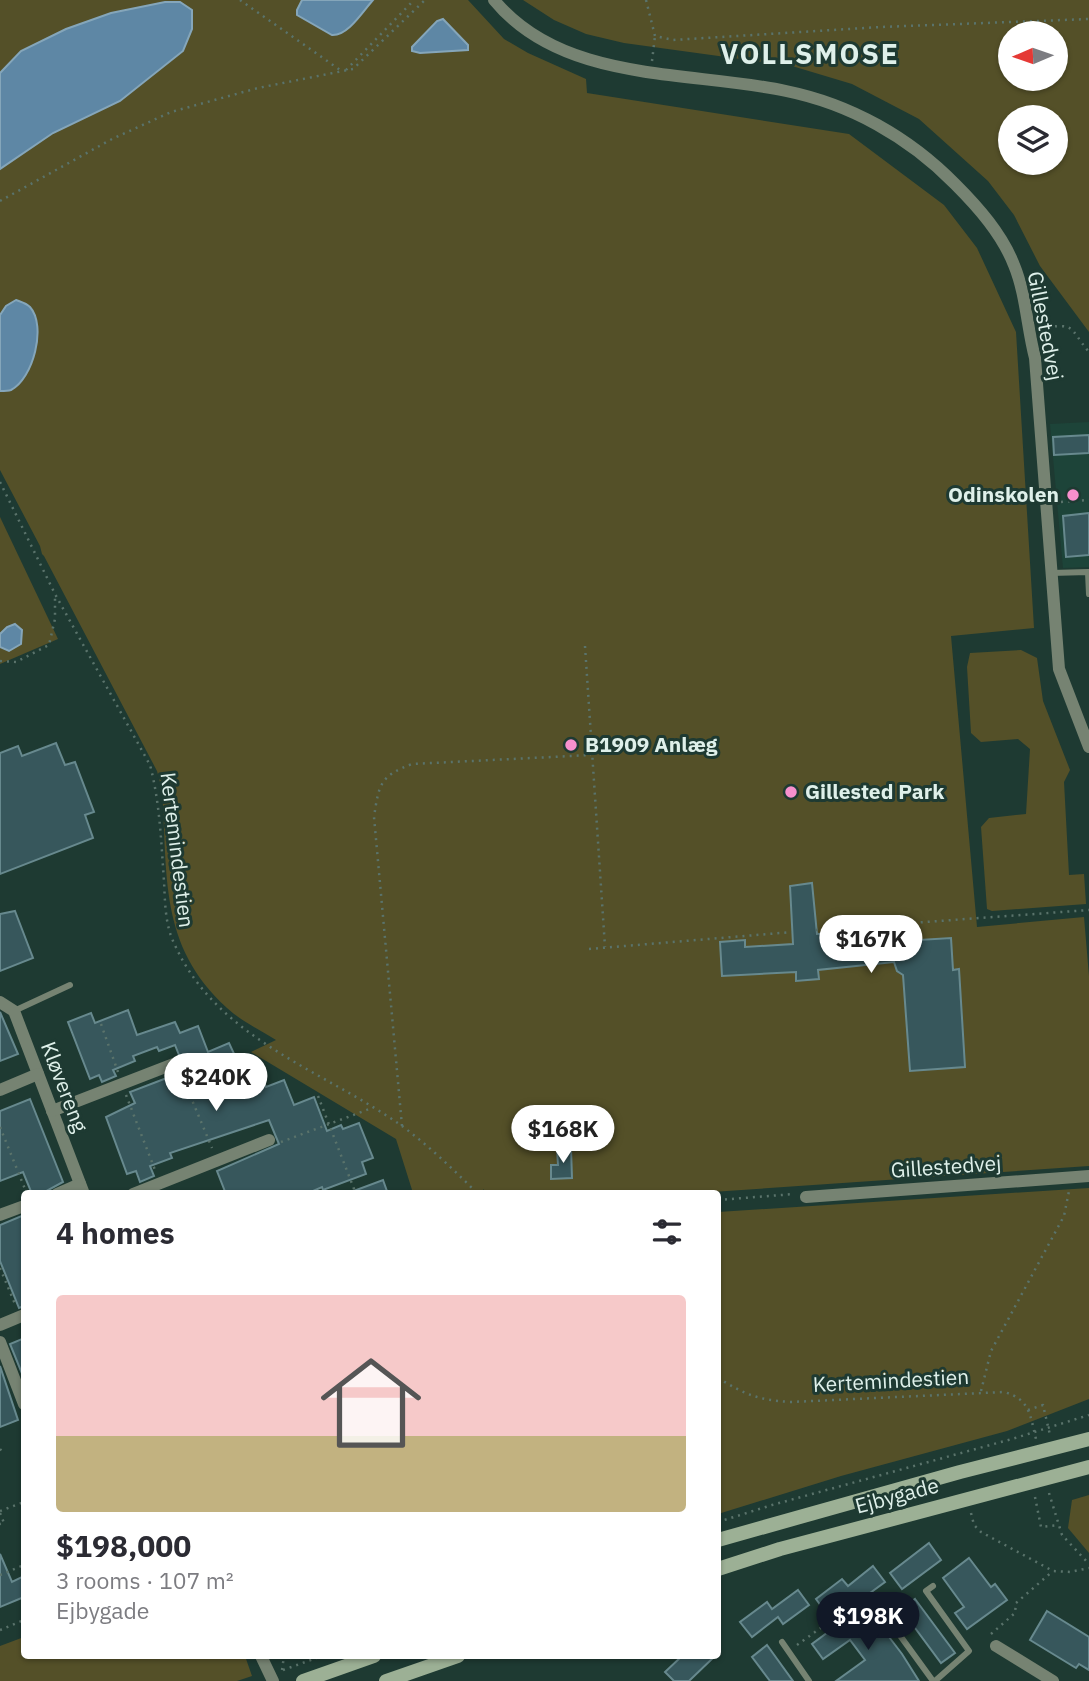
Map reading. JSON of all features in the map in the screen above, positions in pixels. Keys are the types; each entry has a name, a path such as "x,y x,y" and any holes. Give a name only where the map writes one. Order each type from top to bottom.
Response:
{"main road":[{"name":"Ejbygade","path":"721,1540 960,1472 1089,1439"},
{"name":"Ejbygade","path":"721,1568 780,1549 1089,1467"},
{"path":"303,1681 365,1659"},
{"path":"386,1681 449,1659"}],"street":[{"name":"Gillestedvej","path":"494,0 501,9 537,36 573,54 611,66 786,91 827,102 902,138 973,202 999,237 1014,265 1023,296 1027,330 1035,358 1059,669 1089,747"},
{"path":"0,1002 14,1011"},
{"name":"Kløvereng","path":"14,1011 82,1189"},
{"path":"52,1111 176,1063"},
{"path":"0,1090 38,1074"},
{"path":"143,1190 269,1140"},
{"name":"Gillestedvej","path":"800,1195 1089,1176"},
{"path":"0,1215 21,1207"},
{"path":"0,1325 21,1316"},
{"path":"0,1342 21,1396"},
{"path":"996,1646 1053,1681"},
{"path":"262,1659 272,1678"}],"lane":[{"path":"1051,573 1088,572 1089,594"},
{"path":"14,1011 71,985"},
{"path":"883,1605 934,1681 969,1651 926,1591 933,1586"},
{"path":"782,1642 809,1681"}],"path":[{"path":"240,0 344,72"},
{"path":"344,72 414,0"},
{"path":"0,201 111,139 171,112 258,88 353,69 425,0"},
{"path":"646,0 655,36 650,71"},
{"path":"655,36 673,40 881,27 1089,19"},
{"path":"1027,330 1063,325 1072,327 1089,352"},
{"name":"Kertemindestien","path":"0,482 55,594 150,765 157,792 166,908 173,942 192,976 213,1003 252,1035 402,1126 474,1190"},
{"path":"1047,502 1089,500"},
{"path":"0,662 16,662 49,645 55,619 55,594"},
{"path":"584,646 605,947"},
{"path":"402,1126 374,817 381,783 392,772 412,764 591,755"},
{"path":"816,930 1089,910"},
{"path":"589,949 792,932"},
{"path":"101,1024 160,1183"},
{"path":"176,1063 217,1161"},
{"path":"318,1096 354,1190"},
{"path":"269,1140 275,1144 372,1108"},
{"path":"0,1127 25,1190"},
{"path":"981,1392 991,1351 1064,1216 1071,1177"},
{"path":"721,1200 800,1195"},
{"path":"0,1268 21,1314"},
{"name":"Kertemindestien","path":"721,1380 740,1392 762,1400 791,1402 1004,1392 1015,1395 1024,1402 1028,1410 1043,1405 1048,1427"},
{"path":"1028,1410 1031,1419"},
{"path":"721,1521 1089,1415"},
{"path":"967,1498 974,1525 981,1532 1053,1571 1070,1572 1089,1566 1071,1547 1054,1511"},
{"path":"0,1524 4,1523 0,1512 21,1503"},
{"path":"1036,1505 1041,1527 1059,1525"},
{"path":"0,1575 21,1566"},
{"path":"969,1651 1015,1613 1016,1603 1053,1571"},
{"path":"788,1651 847,1609 861,1609 873,1601 883,1605"},
{"path":"0,1630 21,1621"},
{"path":"272,1678 315,1659"}],"shaded area":[{"name":"B1909 Anlæg","path":"0,0 468,0 504,39 586,79 587,93 849,134 944,205 977,248 1016,332 1034,628 951,636 977,927 1084,917 1089,976 1089,1166 721,1191 412,1190 396,1139 251,1052 276,1040 227,1008 205,984 189,959 178,934 171,907 162,790 157,771 0,470"},
{"path":"523,0 1089,0 1089,332 1040,266 1014,215 988,181 919,119 852,84 792,66 624,43 586,34 554,20"},
{"name":"Odinskolen","path":"1089,422 1089,567 1063,568 1050,424"},
{"path":"0,517 58,639 0,664"},
{"path":"1021,650 1037,658 1043,701 1070,770 1064,782 1069,875 1084,874 1086,904 992,911 987,909 981,827 989,818 1026,814 1030,749 1018,739 981,742 971,733 967,667 970,653"},
{"path":"1089,1188 1089,1399 1007,1431 841,1476 721,1513 721,1212"},
{"path":"1089,1495 1089,1553 1068,1528 1072,1500"},
{"path":"21,1638 21,1659 246,1659 252,1676 237,1681 0,1681 0,1646"}],"water":[{"path":"302,0 373,0 344,32 332,35 297,15"},
{"path":"165,2 180,2 192,10 192,29 183,51 120,101 53,133 0,169 0,73 21,51 66,29 111,13"},
{"path":"443,19 468,45 468,50 420,53 412,51 412,47 437,21"},
{"path":"16,300 30,307 35,316 35,352 26,375 19,384 11,390 0,391 0,315 6,306"},
{"path":"15,624 22,630 21,644 9,651 0,647 0,634"}],"building":[{"path":"1089,435 1089,453 1054,455 1053,437"},
{"path":"1089,513 1089,555 1066,557 1063,516"},
{"path":"56,743 65,765 75,762 94,812 85,815 93,838 0,874 0,753 18,746 22,756"},
{"path":"812,883 817,934 902,928 903,941 951,938 953,970 959,969 965,1067 910,1071 903,975 897,971 894,962 818,970 819,979 796,981 796,972 722,976 720,942 745,940 745,947 793,944 790,886"},
{"path":"15,911 33,958 0,971 0,914"},
{"path":"128,1010 137,1035 175,1022 180,1033 198,1026 208,1052 229,1043 250,1088 264,1082 266,1087 284,1080 294,1105 314,1097 327,1131 341,1125 343,1129 359,1123 373,1158 362,1162 366,1174 323,1190 322,1187 315,1190 224,1190 217,1171 279,1144 269,1120 170,1153 172,1158 150,1166 154,1176 140,1182 136,1171 127,1174 106,1117 135,1103 130,1092 185,1071 184,1060 175,1045 159,1051 157,1047 133,1056 135,1061 113,1070 116,1076 102,1082 99,1075 90,1079 68,1022 91,1013 95,1023"},
{"path":"0,1012 18,1054 0,1061"},
{"path":"30,1099 63,1182 48,1190 30,1190 23,1172 0,1181 0,1111"},
{"path":"571,1148 572,1178 551,1179 551,1165 558,1165 557,1149"},
{"path":"383,1180 387,1190 356,1190"},
{"path":"21,1216 19,1308 0,1261 0,1225"},
{"path":"21,1339 21,1371 10,1344"},
{"path":"0,1366 18,1420 0,1427"},
{"path":"929,1543 941,1560 902,1589 890,1573"},
{"path":"0,1554 12,1582 21,1578 21,1598 0,1607"},
{"path":"969,1558 991,1587 995,1584 1007,1600 967,1629 955,1613 964,1607 943,1578"},
{"path":"873,1566 885,1582 859,1601 854,1594 827,1614 816,1599 842,1579 848,1586"},
{"path":"798,1590 809,1605 783,1624 778,1617 752,1637 740,1622 767,1602 772,1609"},
{"path":"915,1599 955,1653 941,1663 901,1609"},
{"path":"1047,1611 1089,1637 1089,1670 1079,1664 1076,1668 1030,1640"},
{"path":"870,1612 919,1681 836,1681 865,1660 850,1640 823,1659 812,1644 839,1624 844,1631"},
{"path":"767,1645 793,1681 770,1681 752,1657"},
{"path":"679,1659 712,1659 689,1681 674,1681 665,1672"}],"place":[{"name":"Odinskolen","path":"1073,495"},
{"name":"B1909 Anlæg","path":"571,745"},
{"name":"Gillested Park","path":"791,792"}],"district":[{"name":"VOLLSMOSE","path":"810,54"}]}
